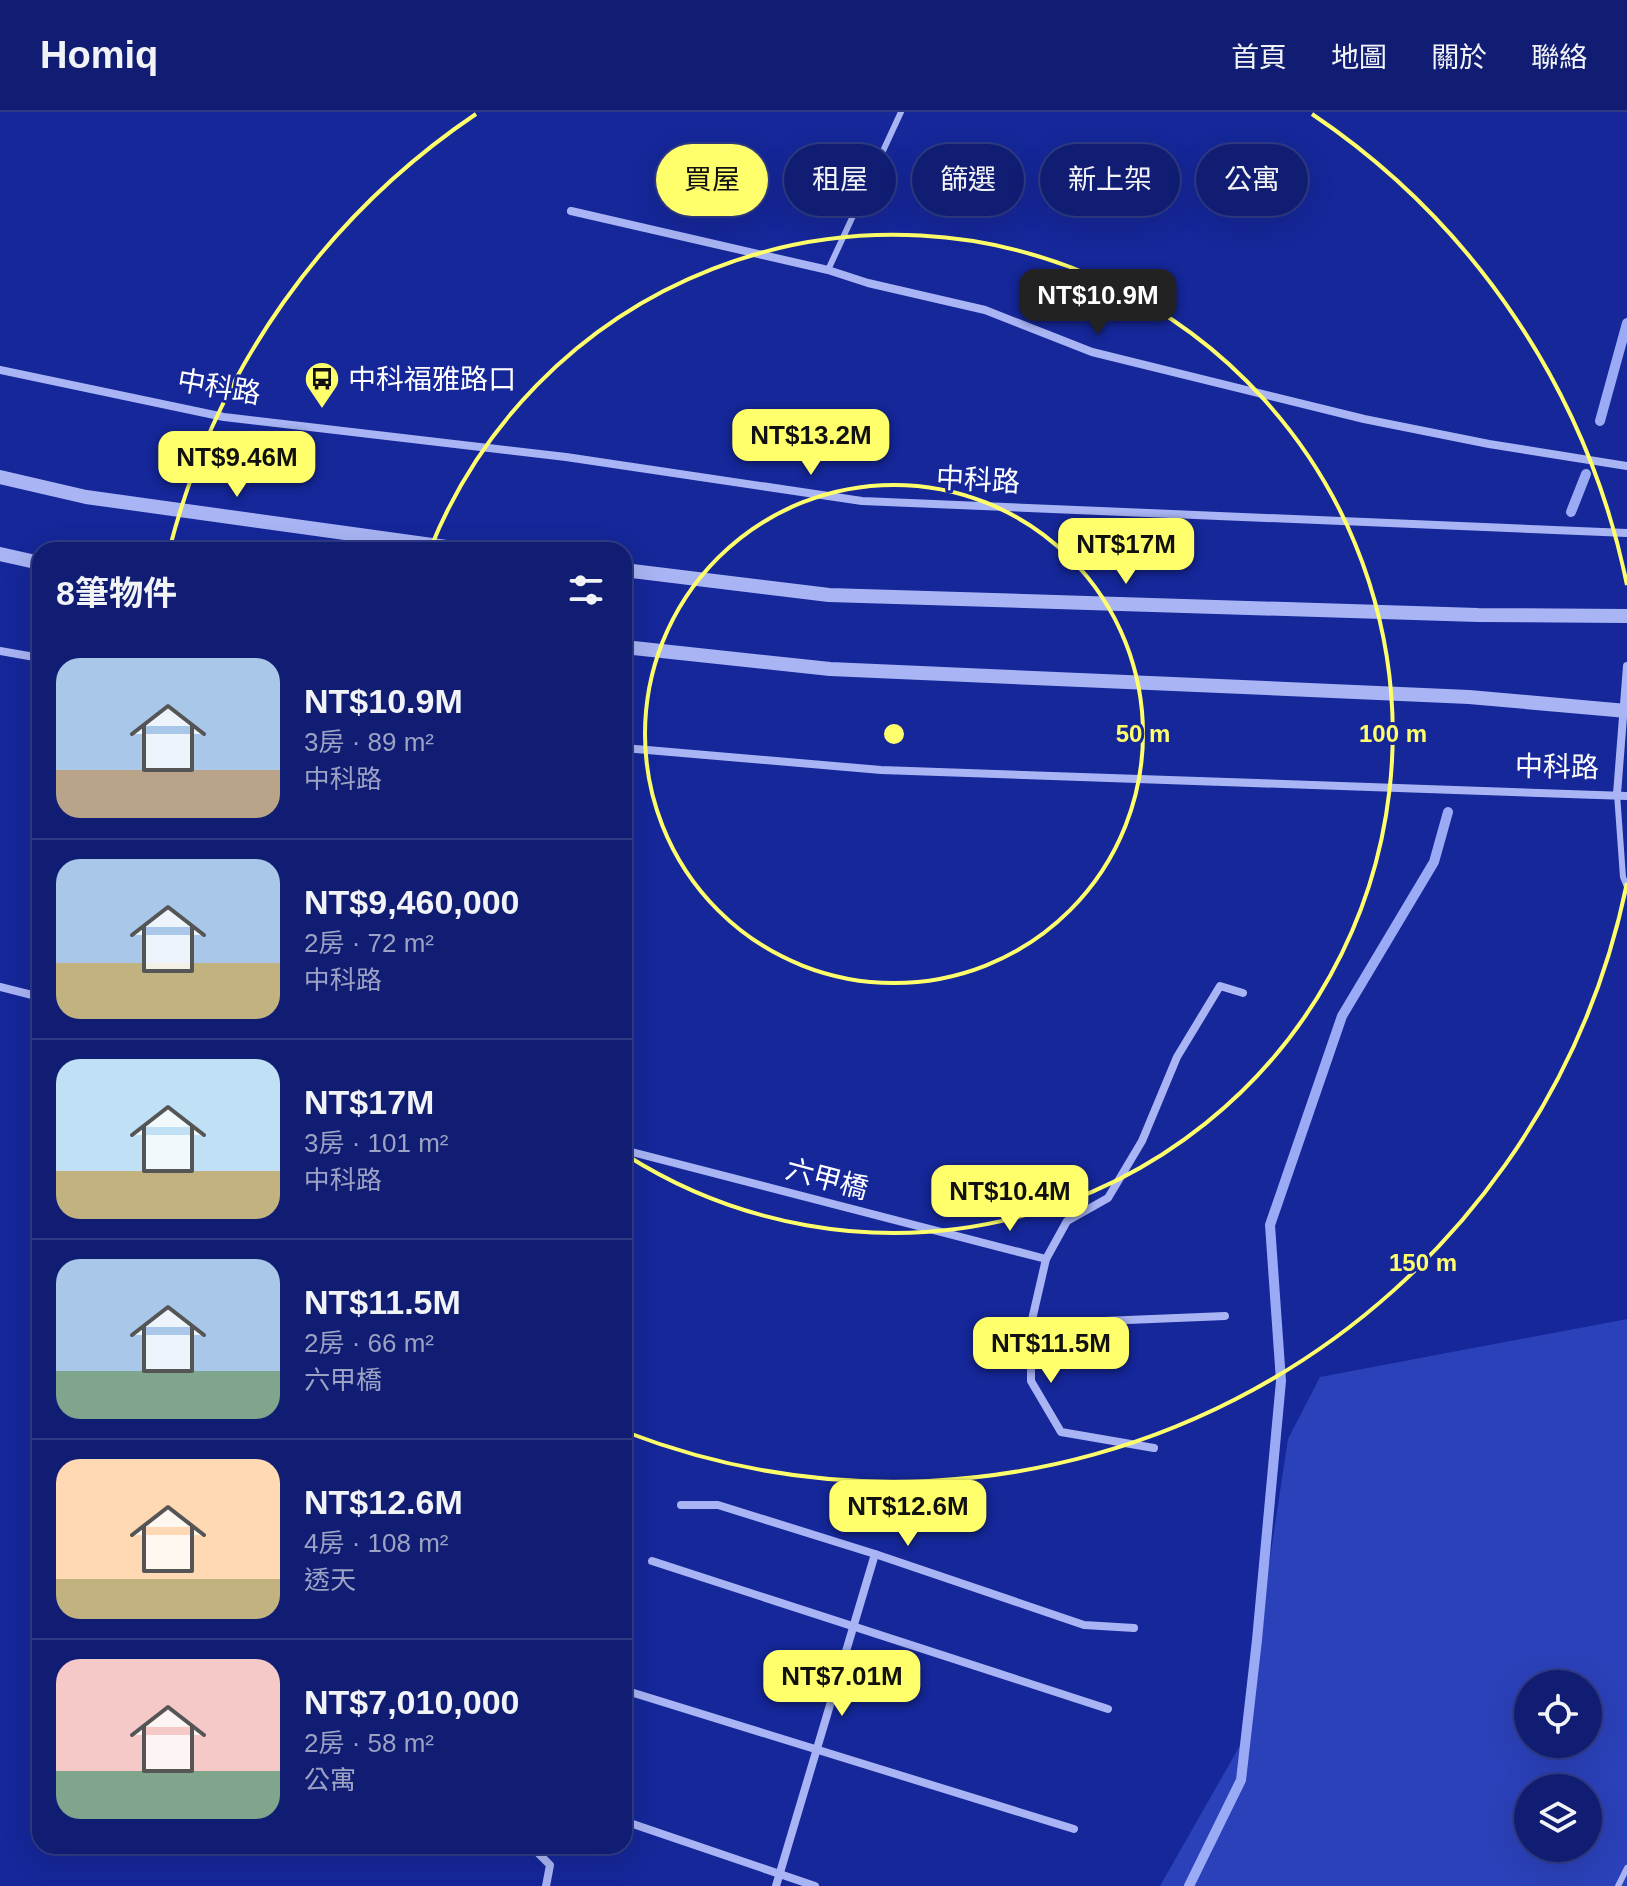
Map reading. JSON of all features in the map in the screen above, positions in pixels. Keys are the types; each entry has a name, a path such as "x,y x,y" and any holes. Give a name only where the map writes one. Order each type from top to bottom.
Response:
{"street":[{"path":"571,211 985,310 1092,352 1364,419 1489,444 1627,466"},
{"name":"中科路","path":"0,370 224,417 566,457 862,501 1627,533"},
{"path":"0,477 86,497 410,542"},
{"path":"0,554 32,561"},
{"path":"632,571 829,595 1478,615 1627,616"},
{"name":"中科路","path":"632,648 830,669 1469,697 1625,711"},
{"path":"0,651 32,657"},
{"path":"1622,795 1627,666"},
{"name":"中科路","path":"632,749 881,770 1622,795"},
{"path":"1154,1448 1061,1432 1031,1381 1031,1324 1046,1259 1067,1221 1108,1198 1142,1141 1177,1057 1220,986 1243,993"},
{"path":"0,987 32,995"},
{"name":"六甲橋","path":"632,1152 1046,1259"},
{"path":"1031,1324 1225,1316"},
{"path":"681,1505 718,1505 1084,1625 1134,1628"},
{"path":"776,1886 875,1554"},
{"path":"652,1561 1108,1709"},
{"path":"632,1692 1074,1829"},
{"path":"632,1824 815,1886"},
{"path":"539,1854 550,1865 546,1886"}],"lane":[{"path":"828,270 901,112"},
{"path":"1622,795 1623,877 1627,887"},
{"path":"1618,1886 1627,1868"}],"shaded area":[{"path":"1627,1319 1627,1886 1160,1886 1242,1742 1288,1439 1320,1377"}],"waterway":[{"path":"1600,421 1627,323"},
{"path":"1571,512 1586,474"},
{"path":"1189,1886 1241,1780 1281,1381 1270,1225 1342,1016 1434,862 1448,812"}],"place":[{"name":"中科福雅路口","path":"322,410"}]}
